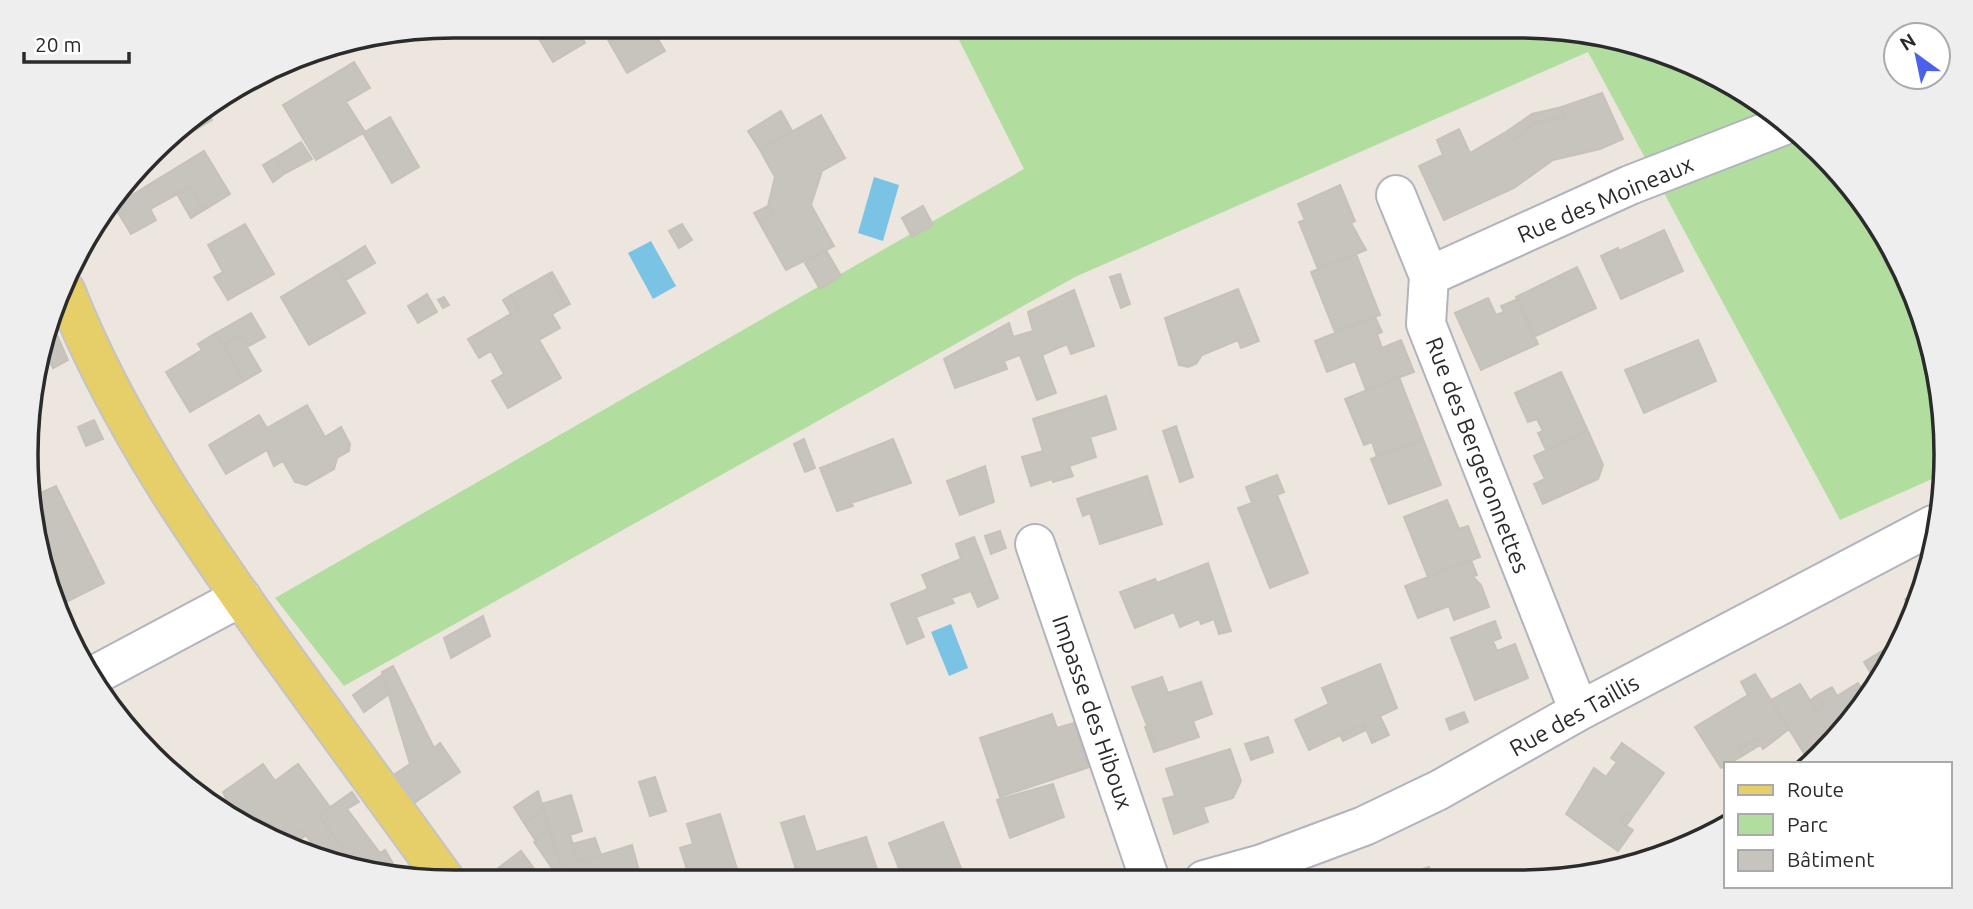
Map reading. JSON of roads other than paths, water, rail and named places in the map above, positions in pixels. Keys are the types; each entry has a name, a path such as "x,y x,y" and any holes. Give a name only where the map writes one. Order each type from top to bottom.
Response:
{"main road":[{"path":"69,298 107,382 153,469 241,597 438,870"}],"street":[{"name":"Rue des Moineaux","path":"1429,276 1630,185 1777,128"},
{"name":"Rue des Bergeronnettes","path":"1396,195 1429,276 1426,324 1579,712"},
{"name":"Rue des Taillis","path":"1240,870 1364,826 1439,790 1579,712 1928,526"},
{"name":"Impasse des Hiboux","path":"1035,544 1147,870"},
{"path":"100,672 241,597"}],"water":[{"path":"874,177 899,185 883,241 858,233"},
{"path":"651,241 676,286 653,299 628,253"},
{"path":"951,624 968,668 949,676 931,632"}]}
